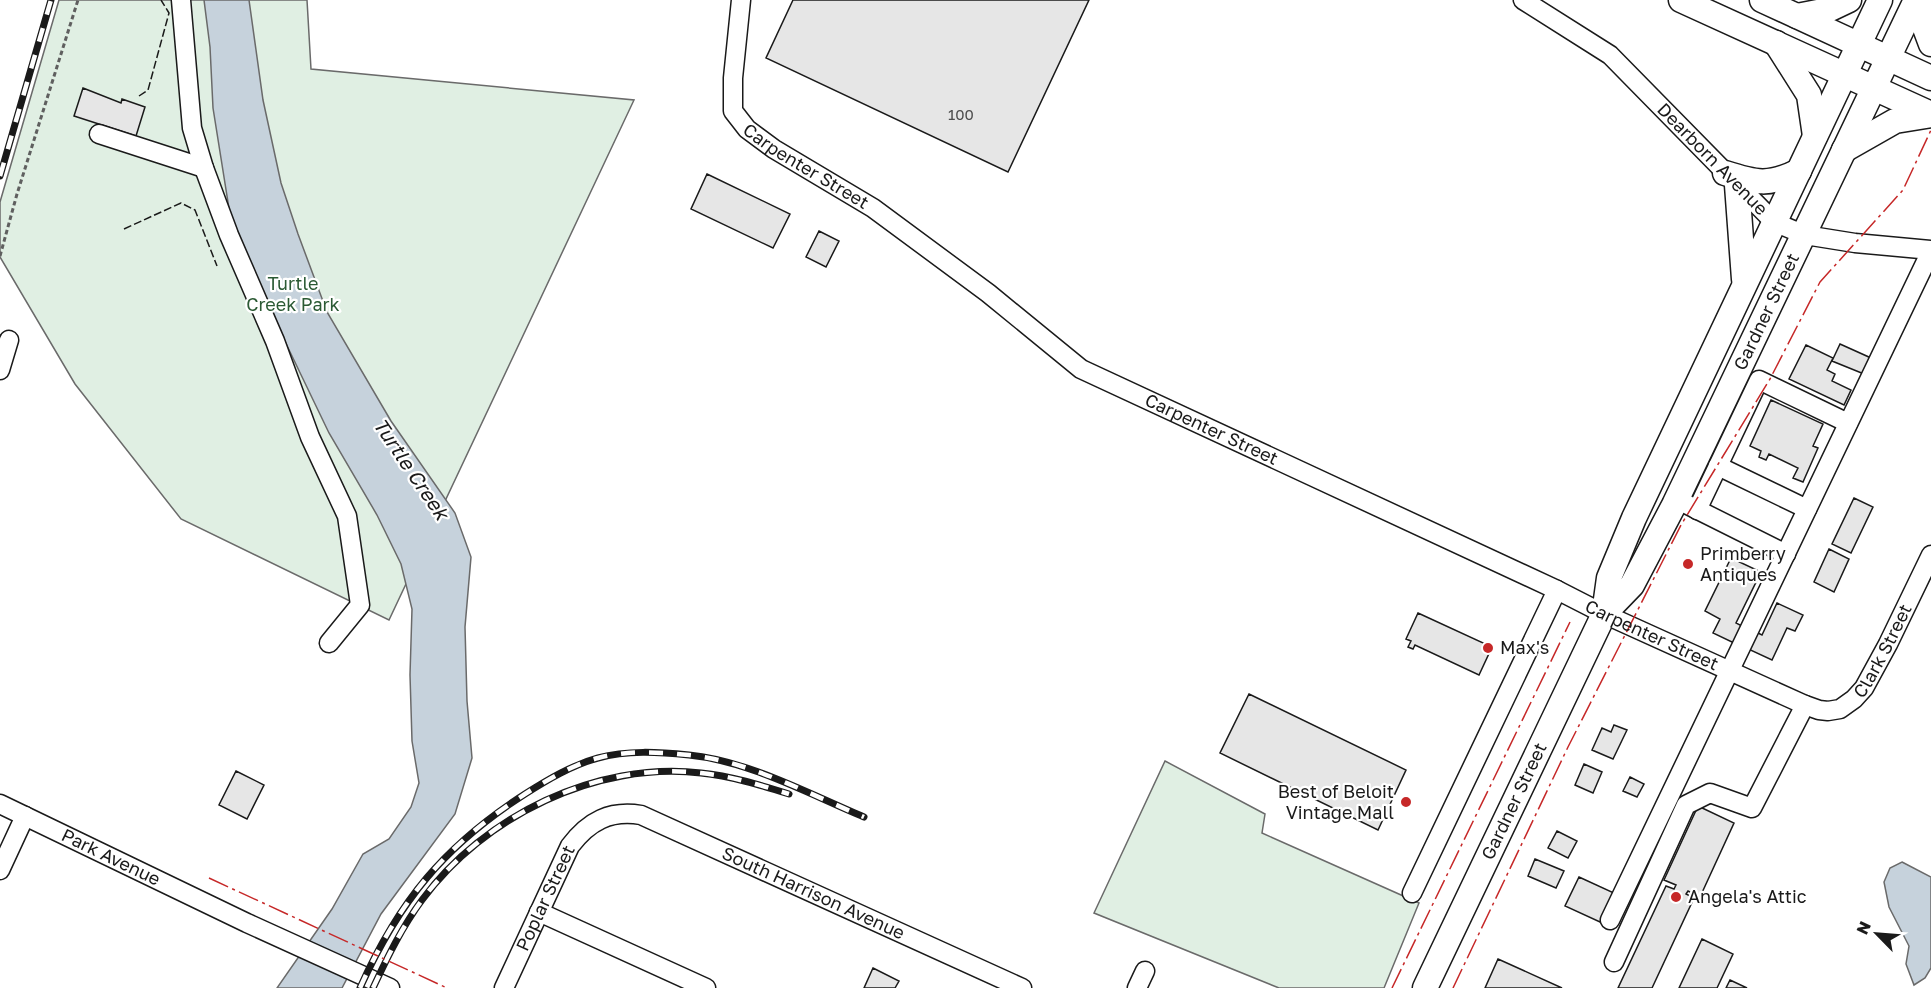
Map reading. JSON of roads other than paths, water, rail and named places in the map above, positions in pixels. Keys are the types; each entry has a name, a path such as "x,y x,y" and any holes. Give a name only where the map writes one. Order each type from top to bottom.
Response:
{"main road":[{"path":"1681,0 1931,114"},
{"path":"1762,0 1931,78"},
{"path":"1797,16 1828,10 1850,0"},
{"name":"Gardner Street","path":"1425,988 1604,614 1609,578 1634,518 1880,0"},
{"name":"Gardner Street","path":"1604,614 1632,585 1687,505 1730,416 1804,235 1916,0"},
{"path":"1924,0 1925,28 1931,44"},
{"path":"1776,43 1809,95 1815,136"},
{"path":"1844,150 1895,121 1931,114"},
{"path":"1744,283 1731,179 1769,182 1781,180 1799,171"}],"street":[{"path":"181,0 192,128 204,168 229,235 275,341 310,437 347,516 360,604 329,643"},
{"name":"Carpenter Street","path":"741,0 733,78 733,111 747,129 873,208 988,293 1081,369 1604,614 1805,705 1819,710 1840,709"},
{"name":"Dearborn Avenue","path":"1523,0 1610,55 1774,222 1804,235 1855,243 1931,250"},
{"path":"99,134 204,168"},
{"path":"1610,920 1931,250"},
{"path":"0,370 9,340"},
{"path":"1786,554 1687,505 1718,466 1730,416 1759,380 1848,423"},
{"path":"1718,466 1807,509"},
{"name":"Clark Street","path":"1840,709 1864,688 1931,555"},
{"path":"1412,893 1557,590"},
{"path":"1614,962 1686,805 1710,793 1752,808 1805,705"},
{"name":"Park Avenue","path":"0,804 222,912 390,988"},
{"name":"South Harrison Avenue","path":"600,819 625,812 641,815 1022,988"},
{"path":"0,870 25,816"},
{"name":"Poplar Street","path":"504,988 570,846 587,826 600,819"},
{"path":"539,912 706,988"},
{"path":"1137,988 1145,971"}],"water":[{"name":"Turtle Creek","path":"204,0 249,0 263,100 281,183 327,312 391,421 455,513 471,557 465,627 467,701 472,758 455,814 381,914 342,988 277,988 332,909 363,854 389,839 411,807 419,783 412,741 410,675 412,609 401,564 377,515 329,433 231,221 213,108 210,47"},
{"path":"1902,862 1931,877 1931,968 1925,978 1914,985 1906,964 1909,946 1889,907 1884,882 1890,868"}],"railway":[{"path":"0,176 51,0"},
{"path":"360,988 391,928 408,902 447,855 496,814 525,794 560,773 588,761 609,755 643,752 711,758 756,771 864,817"},
{"path":"373,988 408,921 447,870 477,843 510,820 545,800 583,786 622,776 661,772 723,776 789,794"}],"place":[{"name":"Primberry Antiques","path":"1688,564"},
{"name":"Max's","path":"1488,648"},
{"name":"Best of Beloit Vintage Mall","path":"1406,802"},
{"name":"Angela's Attic","path":"1676,897"}],"park label":[{"name":"Turtle Creek Park","path":"293,294"}]}
